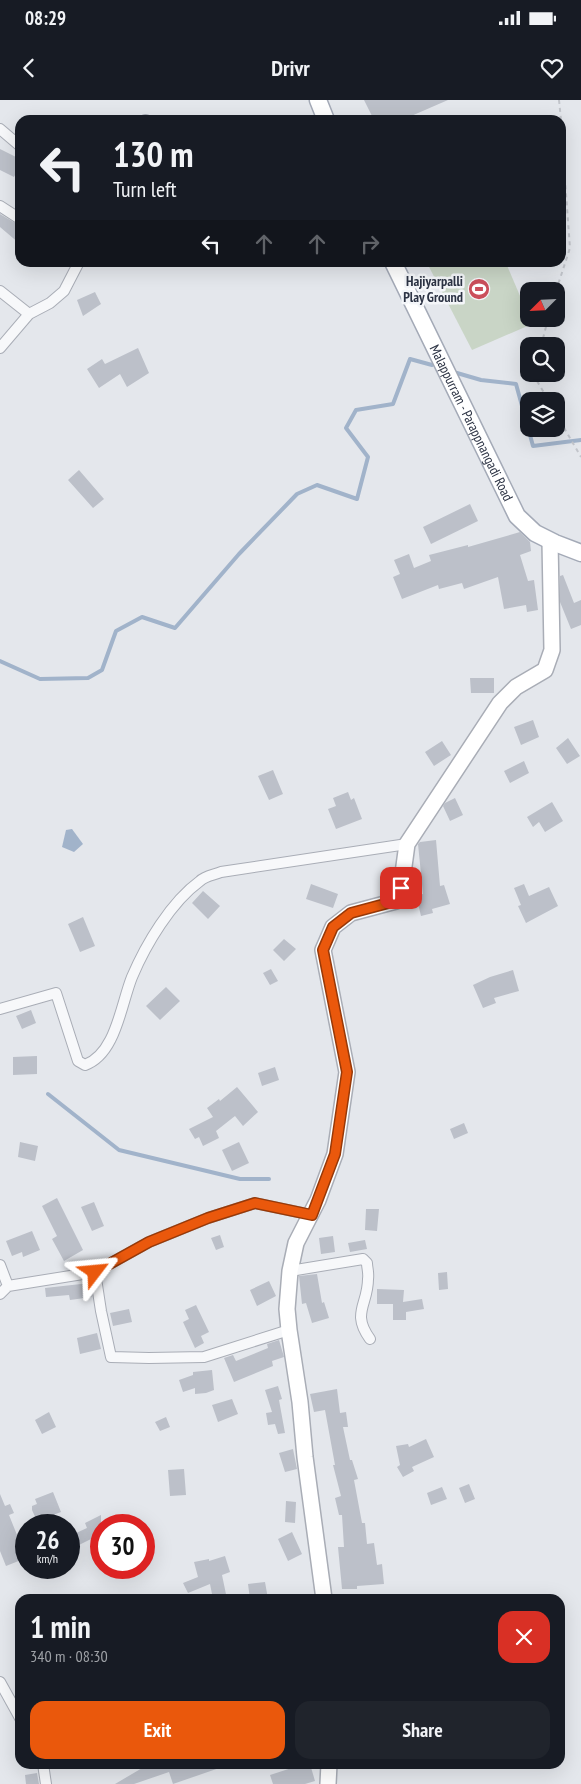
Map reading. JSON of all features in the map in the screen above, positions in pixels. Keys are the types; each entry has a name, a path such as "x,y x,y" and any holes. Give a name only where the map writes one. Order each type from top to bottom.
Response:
{"main road":[{"path":"318,100 323,115"},
{"name":"Malappurram - Parappnangadi Road","path":"395,267 517,516 535,534 581,553"},
{"path":"323,1594 305,1457 303,1420 287,1309 290,1271 296,1243 302,1229 312,1215 335,1154 347,1072 323,950 333,927 351,913 396,901 401,888 408,844 500,703 516,687 545,670 552,650 550,541"},
{"path":"328,1784 330,1769"}],"street":[{"path":"0,129 15,142"},
{"path":"0,206 15,216"},
{"path":"0,348 29,314 50,303 64,291 76,267"},
{"path":"0,291 29,314"},
{"path":"0,1009 56,993 78,1061 85,1064 93,1062 103,1053 112,1036 133,976 160,924 187,892 201,879 221,872 408,844"},
{"path":"0,1294 8,1286 95,1272 149,1242 208,1218 255,1203 312,1215"},
{"path":"290,1271 363,1260 367,1263 369,1280 360,1315 363,1330 370,1339"},
{"path":"0,1265 8,1286"},
{"path":"95,1272 100,1311 111,1357 204,1357 289,1330"},
{"path":"0,1682 15,1709"},
{"path":"44,1769 46,1784"}],"path":[{"path":"559,100 560,115"},
{"path":"566,194 570,248 566,260"},
{"path":"559,282 564,267"},
{"path":"565,429 581,457"}],"green space":[{"name":"Hajiyarpalli Play Ground","path":"429,267 508,267 520,296 520,328 523,328 472,350"}],"water":[{"path":"72,829 83,844 74,852 62,847 66,830"}],"building":[{"path":"364,100 448,100 414,115 372,115"},
{"path":"0,149 15,156 15,175 14,177 0,170"},
{"path":"0,214 15,223 15,240 0,227"},
{"path":"95,292 101,304 83,316 77,300"},
{"path":"138,348 149,373 127,387 120,374 99,388 87,369 102,359 105,364"},
{"path":"79,470 104,499 93,508 68,480"},
{"path":"470,504 478,521 431,544 423,527"},
{"path":"520,532 530,542 531,551 520,555 528,581 534,580 538,610 527,612 526,605 504,609 498,577 464,589 462,583 439,589 438,585 402,599 393,577 400,574 394,560 409,554 414,568 431,561 429,555 468,545 468,547"},
{"path":"563,575 574,603 581,600 581,625 571,629 560,602 560,576"},
{"path":"470,678 494,678 494,693 471,693"},
{"path":"533,720 539,737 521,745 514,727"},
{"path":"568,738 580,756 567,764 556,748"},
{"path":"442,741 451,755 434,766 425,752"},
{"path":"524,761 529,773 510,783 504,771"},
{"path":"273,770 283,794 269,800 258,776"},
{"path":"348,792 351,800 354,798 362,819 336,829 328,809 336,806 333,798"},
{"path":"455,798 463,815 450,821 443,806"},
{"path":"552,802 563,821 545,832 539,822 533,827 527,817"},
{"path":"436,840 440,886 444,885 450,904 432,909 433,913 421,916 416,895 423,894 418,844 420,842"},
{"path":"311,884 338,894 333,908 306,899"},
{"path":"524,884 529,896 549,887 558,906 526,923 518,906 521,905 514,888"},
{"path":"203,891 220,906 208,919 192,903"},
{"path":"83,917 95,946 80,952 68,924"},
{"path":"284,939 296,949 284,961 273,950"},
{"path":"271,969 278,981 270,985 263,973"},
{"path":"513,970 519,991 494,998 496,1003 483,1008 473,985 490,977"},
{"path":"166,987 180,1001 160,1020 146,1006"},
{"path":"31,1010 36,1023 22,1029 16,1016"},
{"path":"37,1056 37,1074 13,1075 13,1057"},
{"path":"275,1067 279,1080 262,1086 258,1073"},
{"path":"237,1087 258,1112 243,1126 235,1116 216,1131 219,1138 203,1146 199,1137 195,1139 189,1129 213,1117 207,1108 219,1099 220,1101"},
{"path":"464,1123 468,1133 454,1139 450,1129"},
{"path":"20,1142 38,1146 35,1161 18,1157"},
{"path":"239,1142 249,1163 232,1171 222,1150"},
{"path":"57,1198 83,1250 64,1261 52,1239 57,1236 42,1206"},
{"path":"94,1202 104,1226 92,1231 81,1207"},
{"path":"366,1209 379,1209 377,1231 365,1230"},
{"path":"32,1231 40,1250 23,1257 22,1252 12,1256 6,1241"},
{"path":"220,1235 224,1247 216,1250 211,1238"},
{"path":"333,1236 335,1252 321,1254 319,1238"},
{"path":"365,1240 367,1249 350,1252 348,1243"},
{"path":"447,1272 448,1289 439,1290 438,1273"},
{"path":"317,1274 322,1303 324,1302 329,1318 312,1323 306,1303 302,1304 299,1276"},
{"path":"269,1281 276,1296 257,1306 250,1290"},
{"path":"90,1283 92,1297 70,1300 69,1295 46,1297 45,1288"},
{"path":"377,1289 404,1290 403,1302 422,1299 424,1309 406,1312 406,1320 393,1320 393,1304 377,1304"},
{"path":"196,1305 209,1332 201,1336 204,1343 195,1348 183,1322 189,1319 185,1310"},
{"path":"129,1309 132,1322 113,1326 110,1313"},
{"path":"97,1333 101,1349 80,1354 77,1338"},
{"path":"279,1340 284,1357 272,1361 273,1366 234,1382 224,1358 233,1355 236,1361 268,1348 267,1344"},
{"path":"212,1370 214,1390 195,1394 195,1388 183,1392 179,1380 193,1375 193,1372"},
{"path":"278,1386 282,1399 279,1400 285,1433 278,1434 275,1424 268,1425 266,1413 272,1412 265,1390"},
{"path":"337,1389 340,1413 346,1412 348,1427 343,1427 350,1460 352,1460 358,1479 354,1480 362,1523 365,1523 367,1544 374,1543 377,1565 382,1564 384,1584 357,1586 357,1589 342,1589 338,1547 344,1547 342,1515 339,1515 335,1498 341,1496 333,1465 335,1465 325,1410 314,1412 310,1394"},
{"path":"232,1399 238,1414 218,1422 212,1405"},
{"path":"49,1412 56,1427 42,1434 35,1420"},
{"path":"166,1417 170,1427 160,1431 155,1422"},
{"path":"426,1439 434,1457 412,1467 414,1471 403,1477 397,1467 400,1465 396,1446 408,1444 409,1447"},
{"path":"293,1449 297,1469 285,1472 279,1453"},
{"path":"184,1469 186,1495 170,1496 168,1470"},
{"path":"469,1484 475,1499 465,1503 459,1488"},
{"path":"442,1487 447,1499 431,1505 427,1493"},
{"path":"53,1492 61,1512 56,1514 34,1514 32,1506 37,1504 35,1499"},
{"path":"0,1494 5,1506 10,1504 14,1513 9,1515 15,1530 15,1562 6,1566 0,1551"},
{"path":"286,1501 296,1502 295,1523 285,1522"},
{"path":"90,1520 90,1540 80,1544 80,1531 87,1528 85,1523"},
{"path":"292,1532 302,1554 288,1561 278,1539"},
{"path":"225,1556 230,1572 222,1575 226,1594 212,1594 210,1584 188,1593 183,1583 198,1577 194,1562 209,1559 209,1561"},
{"path":"265,1582 267,1594 249,1594 248,1584"},
{"path":"140,1769 216,1769 173,1784 169,1772 134,1784 115,1784"},
{"path":"289,1769 311,1769 315,1781 305,1784 273,1784 270,1775"},
{"path":"37,1773 39,1784 26,1784 25,1775"}],"waterway":[{"path":"0,661 40,679 88,678 102,670 116,631 142,617 175,628 239,554 297,494 317,485 357,499 368,457 346,428 356,410 393,404 410,359 432,365"},
{"path":"457,373 481,380 516,384 533,446 581,440"},
{"path":"48,1094 119,1150 240,1179 269,1179"}],"place":[{"name":"Hajiyarpalli Play Ground","path":"479,289"}],"route":[{"path":"95,1272 149,1242 208,1218 255,1203 312,1215 335,1154 347,1072 323,950 333,927 351,913 396,901 401,888"}]}
